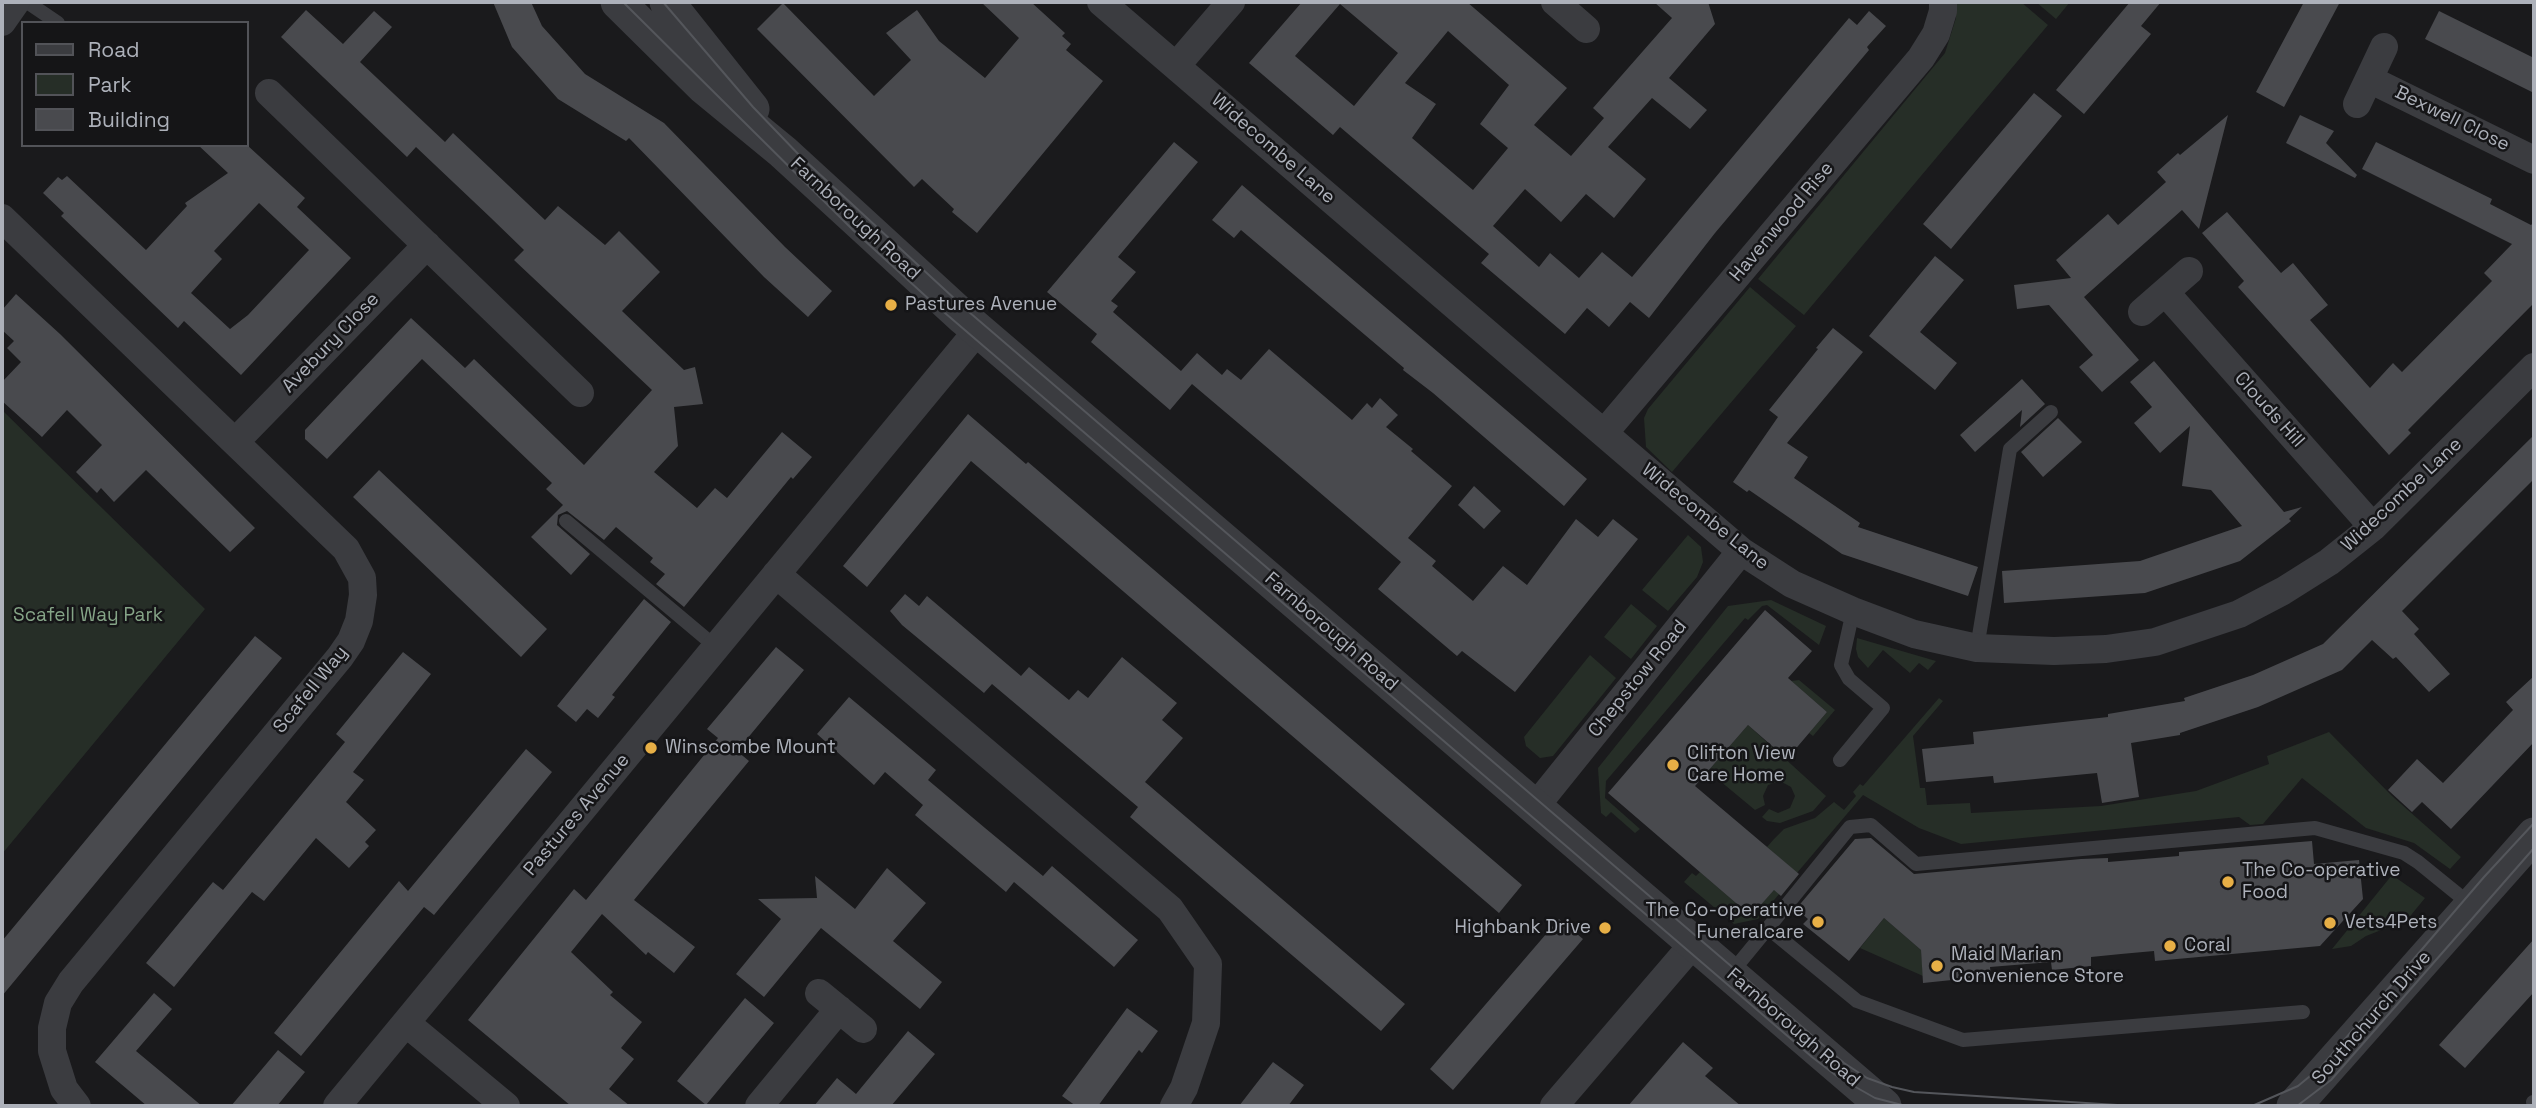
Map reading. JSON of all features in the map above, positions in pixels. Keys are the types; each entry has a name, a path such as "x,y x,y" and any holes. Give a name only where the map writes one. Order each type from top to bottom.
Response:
{"street":[{"path":"2,22 16,2"},
{"name":"Farnborough Road","path":"618,2 704,88 783,152 978,330 1884,1106"},
{"name":"Farnborough Road","path":"667,2 783,152"},
{"name":"Widecombe Lane","path":"1101,2 1741,551 1792,584 1914,634 1978,648 2054,651 2106,649 2155,642 2239,614 2329,562 2373,527 2534,367"},
{"path":"1176,66 1231,2"},
{"path":"1555,2 1586,29"},
{"name":"Havenwood Rise","path":"1604,433 1921,58 1936,34 1943,2"},
{"path":"2357,104 2384,47"},
{"name":"Bexwell Close","path":"2369,79 2534,160"},
{"path":"269,93 580,393"},
{"name":"Scafell Way","path":"2,218 346,550 362,578 363,595 359,621 351,641 340,657 79,972 58,1003 52,1028 52,1051 64,1089 77,1106"},
{"name":"Avebury Close","path":"234,442 427,245"},
{"path":"2143,312 2189,271"},
{"name":"Clouds Hill","path":"2165,292 2373,527"},
{"name":"Pastures Avenue","path":"337,1106 978,330"},
{"name":"Chepstow Road","path":"1535,807 1741,551"},
{"path":"776,574 1170,909 1208,964 1206,1023 1184,1088 1174,1106"},
{"name":"Southchurch Drive","path":"2294,1106 2534,835"},
{"path":"1554,1106 1694,943"},
{"path":"759,1106 829,1001 863,1029"},
{"path":"406,1023 506,1106"}],"lane":[{"path":"27,2 55,21"},
{"path":"1978,648 2010,449 2051,412"},
{"path":"566,521 716,647"},
{"path":"1840,760 1884,708 1850,679 1840,665 1853,611"},
{"path":"1730,974 1850,827 1871,825 1916,864 2315,828 2404,853 2471,905"},
{"path":"1768,928 1849,996 1959,1039 2204,1022 2303,1012"}],"green space":[{"path":"1956,2 2021,2 2048,25 1804,315 1758,279 1945,53 1956,18"},
{"path":"2036,2 2070,2 2056,19"},
{"path":"1750,287 1796,326 1672,472 1646,447 1644,418 1648,409"},
{"name":"Scafell Way Park","path":"2,410 205,609 2,854"},
{"path":"1688,535 1701,547 1703,562 1697,577 1668,611 1642,590"},
{"path":"1771,600 1826,626 1819,645 1767,605 1762,606 1748,620 1745,618 1606,781 1605,798 1640,829 1635,833 1611,812 1606,817 1601,813 1598,768 1728,606"},
{"path":"1631,604 1657,626 1631,659 1604,637"},
{"path":"1857,638 1936,661 1928,670 1919,663 1910,673 1883,650 1868,668 1858,657"},
{"path":"1590,655 1616,678 1553,756 1540,758 1526,746 1524,737"},
{"path":"1799,680 1835,710 1813,736 1809,733 1827,712 1791,681"},
{"path":"1939,698 1943,701 1913,736 1920,788 1925,788 1927,805 1970,803 1971,813 2101,806 2196,791 2269,764 2267,756 2329,732 2392,796 2461,857 2450,869 2414,843 2366,828 2302,778 2263,824 2250,825 2239,817 1961,844 1919,828 1863,795 1758,919 1734,924 1684,882 1692,873 1696,876 1700,872 1751,916 1792,869 1767,847 1784,829 1815,818 1834,802 1844,810 1856,796 1853,792 1860,784 1863,786"},
{"path":"1748,725 1826,796 1813,811 1780,823 1767,821 1762,817 1769,809 1778,813 1790,808 1795,796 1791,787 1780,781 1768,785 1763,796 1765,805 1755,810 1708,771"},
{"path":"2392,875 2425,898 2407,920 2366,936 2351,946 2332,949"},
{"path":"1884,918 1921,950 1923,976 1860,948"}],"building":[{"path":"493,2 531,2 542,26 585,74 664,123 785,247 832,291 808,317 764,277 629,138 626,141 558,99 512,47"},
{"path":"981,2 1031,2 1065,33 1062,36 1071,44 1066,50 1103,81 977,233 952,212 954,209 922,179 914,187 757,29 783,3 874,96 911,60 886,33 917,10 939,41 985,78 1019,38"},
{"path":"1302,2 1467,2 1567,88 1534,125 1571,156 1604,118 1593,108 1672,18 1654,2 1708,2 1715,24 1669,78 1707,110 1690,129 1652,98 1608,147 1646,179 1614,218 1586,194 1561,222 1525,189 1493,226 1539,267 1550,253 1579,278 1602,252 1632,277 1849,18 1857,25 1869,11 1886,26 1867,47 1869,50 1715,233 1649,318 1630,302 1609,327 1587,308 1565,334 1481,263 1489,254 1340,127 1333,135 1249,63","holes":["1340,4 1398,53 1354,106 1295,56","1448,31 1509,85 1480,124 1508,148 1473,190 1412,138 1436,104 1405,83"]},
{"path":"2130,2 2161,2 2141,26 2151,34 2084,114 2056,90"},
{"path":"2304,2 2340,2 2284,107 2256,92"},
{"path":"306,10 343,44 374,11 392,27 360,62 445,142 453,133 545,220 558,206 605,245 619,231 660,272 622,311 684,370 695,367 703,404 674,407 678,446 654,472 697,508 715,488 727,498 782,432 812,457 793,479 791,477 684,607 656,584 665,574 650,562 653,558 616,527 604,540 567,511 558,515 557,525 590,554 571,575 531,537 563,505 546,489 552,483 422,359 327,459 305,439 305,430 411,318 465,368 474,359 584,465 652,390 514,260 524,250 491,218 416,147 407,157 281,37"},
{"path":"2439,11 2534,58 2534,93 2425,39"},
{"path":"2034,93 2062,116 1951,249 1923,224"},
{"path":"2228,115 2199,229 2182,210 2084,297 2139,360 2102,392 2079,367 2093,355 2049,305 2017,309 2014,285 2071,278 2056,260 2108,214 2118,225 2166,182 2157,172"},
{"path":"2300,115 2334,131 2326,143 2357,175 2355,178 2286,143"},
{"path":"1174,142 1198,162 1118,257 1136,272 1111,301 1118,306 1113,312 1181,371 1197,353 1222,375 1227,369 1241,380 1269,349 1352,420 1367,403 1372,408 1380,398 1398,415 1386,427 1452,486 1408,538 1436,561 1432,566 1473,601 1503,566 1527,585 1576,519 1598,537 1613,519 1638,539 1515,692 1462,651 1457,656 1378,589 1401,562 1270,450 1192,384 1170,410 1091,342 1097,334 1047,292"},
{"path":"2376,142 2492,199 2490,204 2531,225 2534,222 2534,303 2408,430 2411,433 2389,455 2238,287 2244,281 2202,233 2227,212 2281,273 2293,263 2328,305 2310,320 2370,388 2393,363 2402,372 2492,281 2484,273 2512,244 2362,169"},
{"path":"248,146 305,198 297,207 351,258 241,375 184,321 178,328 61,216 64,213 43,193 58,177 62,180 67,176 146,250 187,206 185,203 228,173 200,147","holes":["259,203 309,250 248,315 230,329 191,293 222,259 214,251"]},
{"path":"1242,185 1587,479 1564,506 1241,230 1234,238 1212,220"},
{"path":"1935,256 1964,280 1920,332 1957,363 1935,390 1869,336"},
{"path":"16,294 60,334 255,528 230,552 146,470 114,502 101,488 97,493 76,472 102,445 67,410 42,437 2,401 2,382 21,362 7,348 14,341 2,330 2,310"},
{"path":"1833,328 1863,352 1787,443 1808,457 1794,478 1860,523 1858,527 1978,567 1968,596 1842,554 1749,490 1747,492 1733,482 1778,417 1769,410"},
{"path":"2154,361 2284,512 2302,507 2289,519 2291,521 2240,561 2145,593 2004,603 2002,571 2140,561 2242,526 2211,490 2182,486 2190,426 2160,453 2134,423 2152,407 2130,382"},
{"path":"2022,379 2045,404 2020,427 2022,410 1975,452 1960,435"},
{"path":"968,414 1026,464 1028,462 1522,885 1499,913 971,461 867,587 843,566"},
{"path":"2058,418 2082,442 2043,477 2021,452"},
{"path":"2534,435 2534,479 2402,611 2419,629 2414,634 2450,674 2429,692 2396,657 2393,659 2372,640 2342,670 2258,707 2180,735 2131,743 2139,797 2102,803 2097,773 1994,783 1993,776 1926,782 1922,749 1974,744 1973,732 2108,717 2108,714 2185,701 2184,698 2253,675 2323,644"},
{"path":"379,470 547,629 521,657 353,497"},
{"path":"1474,486 1501,511 1484,529 1458,505"},
{"path":"905,594 919,606 927,596 1021,676 1029,667 1069,700 1078,690 1088,698 1122,657 1177,703 1162,720 1183,738 1145,782 1405,1004 1381,1031 1130,817 1138,807 992,684 984,693 902,625 890,611"},
{"path":"644,599 671,622 612,695 615,697 598,718 587,709 576,722 557,706"},
{"name":"Clifton View Care Home","path":"1765,610 1812,651 1788,678 1827,712 1787,759 1748,725 1695,786 1799,874 1781,896 1774,890 1751,916 1608,793"},
{"path":"255,636 282,658 2,996 2,941"},
{"path":"776,647 804,670 737,751 749,761 634,900 695,947 674,973 648,952 646,955 602,914 571,952 613,992 610,995 642,1022 621,1048 634,1059 609,1089 630,1106 571,1106 468,1020 574,889 586,900 718,738 707,729"},
{"path":"403,652 431,674 353,772 364,780 346,802 376,830 365,842 369,846 349,868 316,838 264,901 252,892 174,987 146,963 213,882 223,890 345,742 336,734"},
{"path":"2534,676 2534,742 2451,829 2422,802 2412,812 2388,790 2417,759 2443,783 2513,710 2506,702"},
{"path":"849,697 936,770 928,780 985,828 1043,876 1052,866 1138,940 1114,967 1014,882 1006,892 915,815 923,805 885,772 874,785 817,734"},
{"path":"526,749 552,772 434,915 424,907 301,1056 274,1033 399,881 408,891"},
{"path":"1871,838 1914,874 2081,859 2108,858 2108,862 2179,856 2179,852 2312,841 2314,864 2359,860 2363,899 2320,946 2155,961 2154,951 2121,954 2091,957 2091,966 2052,970 2051,962 1990,967 1991,976 1923,983 1921,950 1884,918 1849,961 1803,924 1808,919 1796,909 1855,839"},
{"path":"887,868 926,903 893,941 942,982 920,1009 821,928 764,997 736,974 781,919 758,899 817,898 815,876 855,909"},
{"path":"1559,919 1583,939 1453,1090 1430,1069"},
{"path":"2534,939 2534,992 2465,1068 2439,1045"},
{"path":"154,993 172,1009 136,1051 202,1106 147,1106 95,1062"},
{"path":"745,998 774,1023 706,1105 677,1081"},
{"path":"1127,1008 1158,1031 1142,1053 1139,1050 1098,1106 1076,1106 1062,1096"},
{"path":"908,1031 935,1054 891,1106 814,1106 837,1078 856,1094"},
{"path":"1683,1042 1713,1068 1705,1076 1741,1106 1628,1106"},
{"path":"278,1050 305,1072 277,1106 231,1106"},
{"path":"1273,1062 1304,1085 1288,1106 1239,1106"}],"tram line":[{"path":"623,2 853,230 931,301 1812,1057 1838,1077 1875,1098 1906,1106"},
{"path":"663,2 753,107 802,158 969,312 1844,1063 1867,1078 1914,1092 2133,1106"},
{"path":"2252,1106 2298,1086 2321,1067 2484,877 2534,823"},
{"path":"2297,1106 2331,1080 2534,848"}],"place":[{"name":"Pastures Avenue","path":"891,305"},
{"name":"Winscombe Mount","path":"651,748"},
{"name":"Clifton View Care Home","path":"1673,765"},
{"name":"The Co-operative Food","path":"2228,882"},
{"name":"The Co-operative Funeralcare","path":"1818,922"},
{"name":"Vets4Pets","path":"2330,923"},
{"name":"Highbank Drive","path":"1605,928"},
{"name":"Coral","path":"2170,946"},
{"name":"Maid Marian Convenience Store","path":"1937,966"}]}
